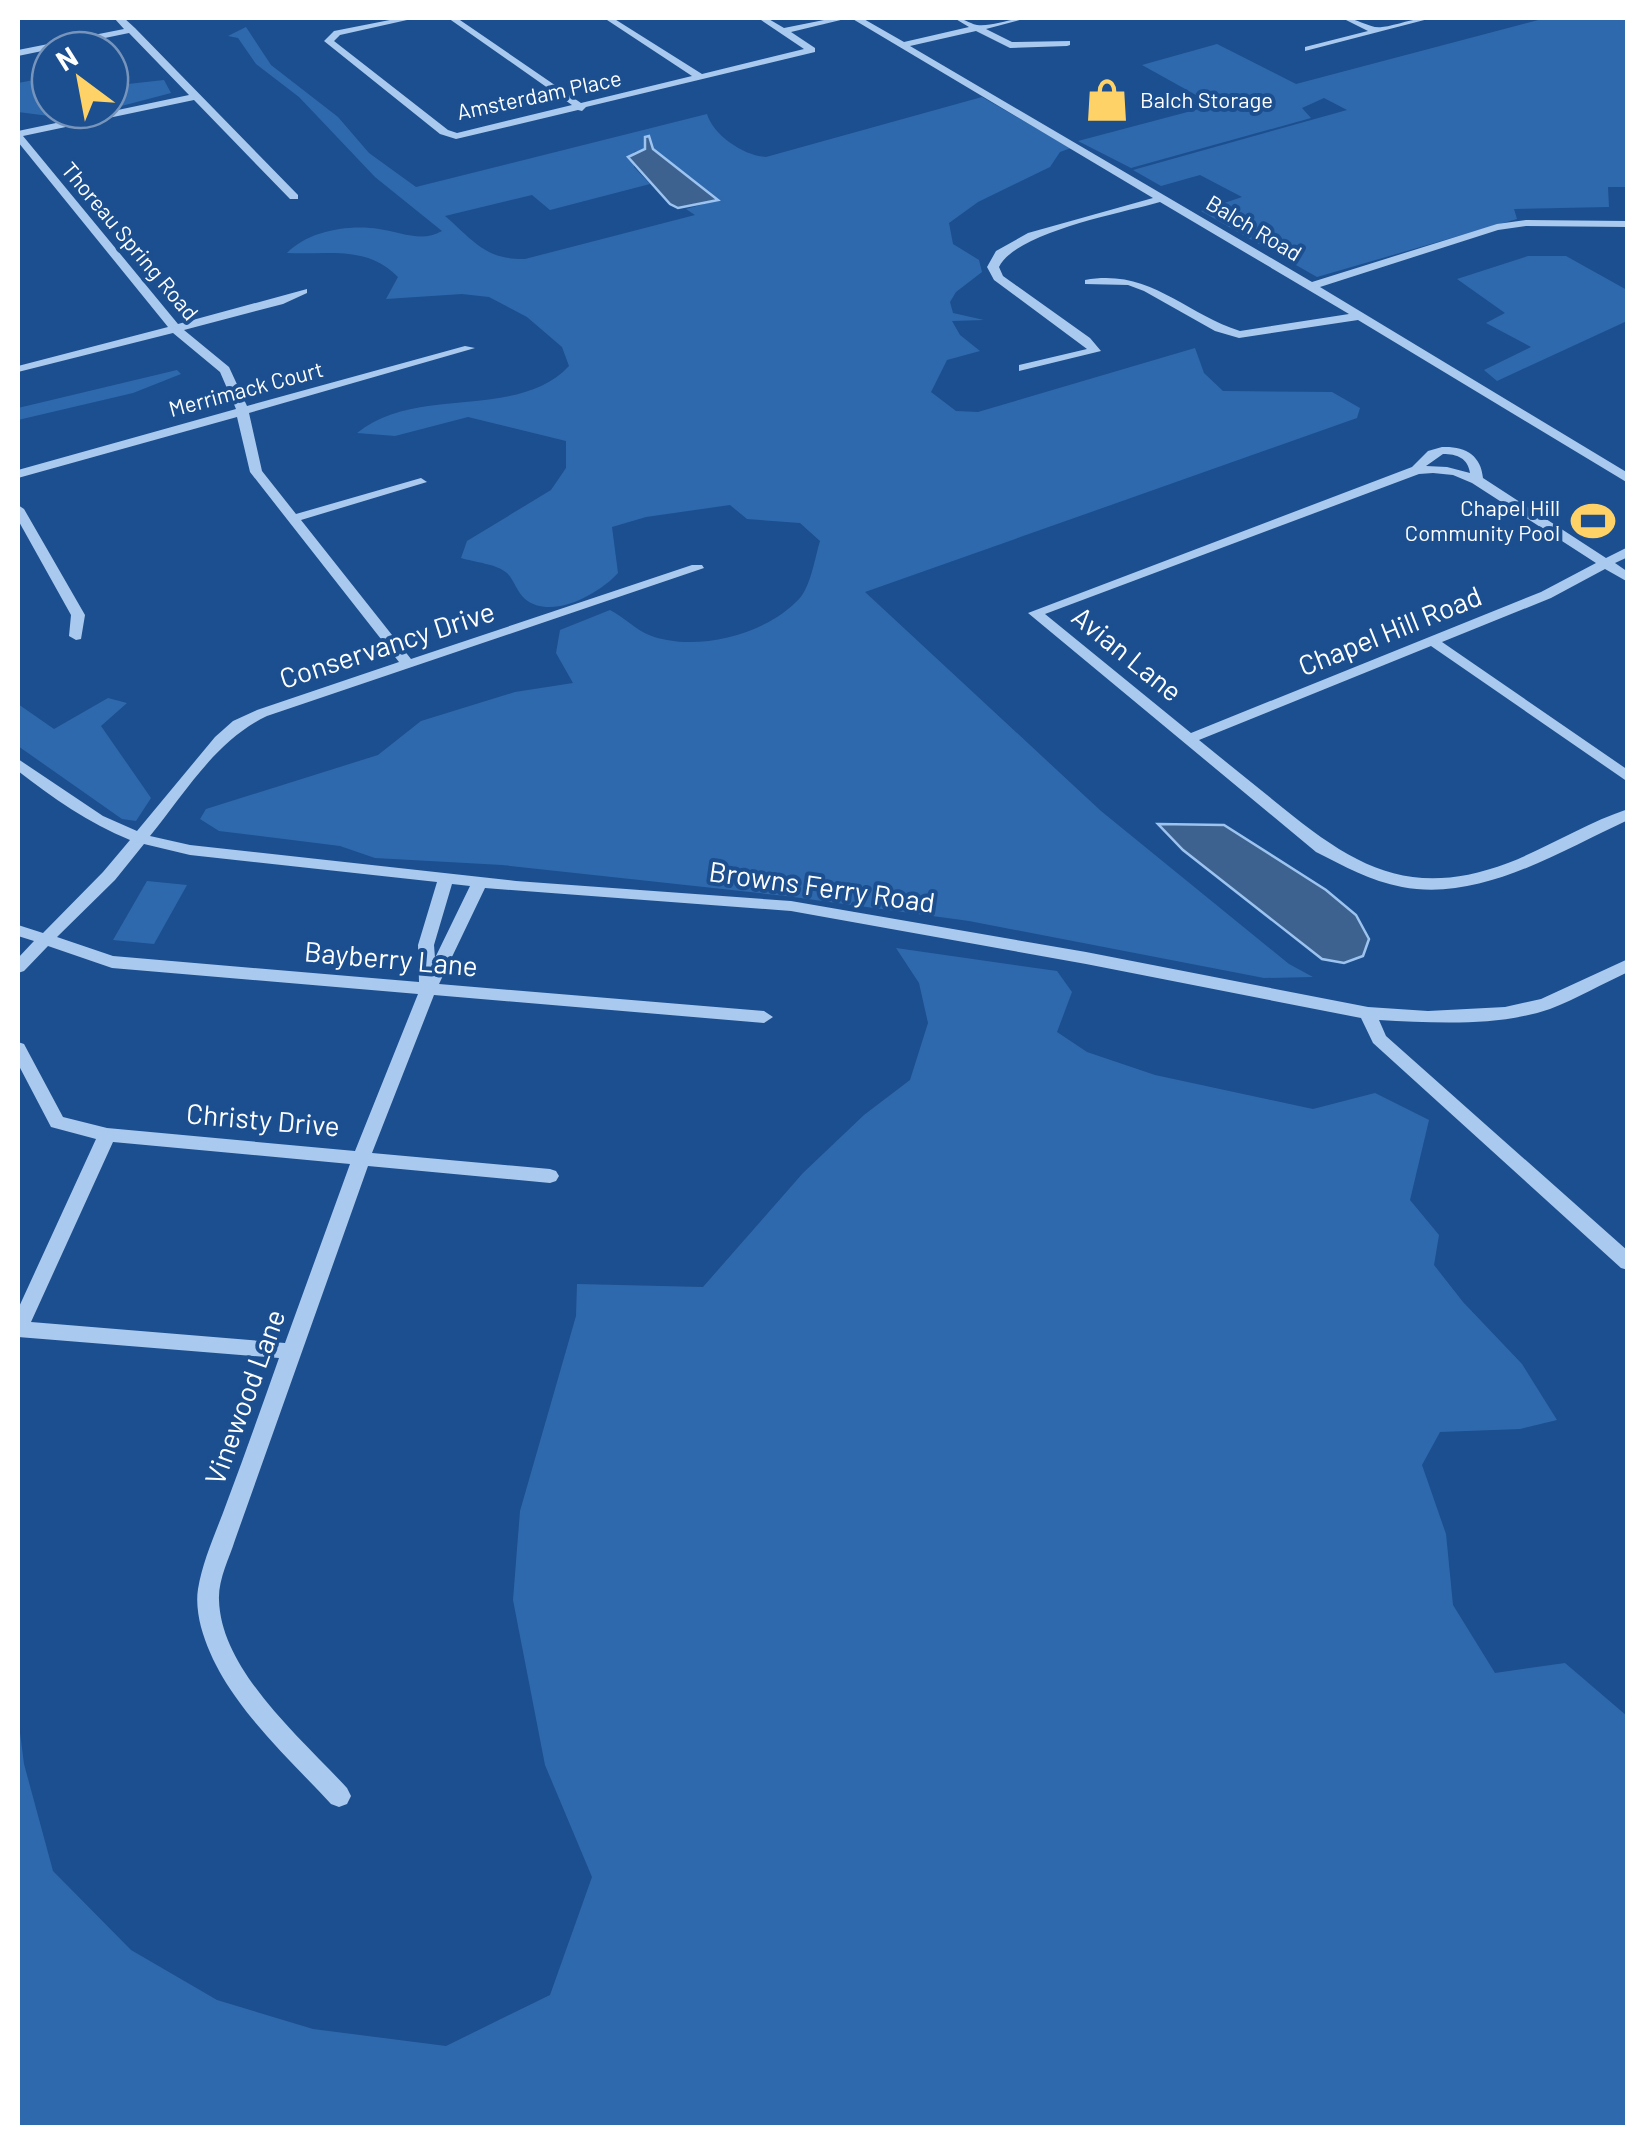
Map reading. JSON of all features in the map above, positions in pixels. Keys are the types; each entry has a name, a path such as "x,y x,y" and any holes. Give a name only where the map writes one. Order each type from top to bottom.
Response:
{"street":[{"path":"120,18 294,197"},
{"name":"Amsterdam Place","path":"412,18 337,33 329,41 448,134 472,135 812,50 786,31"},
{"path":"452,18 582,108"},
{"path":"608,18 702,78"},
{"path":"762,18 786,31 844,18"},
{"name":"Balch Road","path":"856,18 907,44 1628,478"},
{"path":"958,18 1010,45 1066,43"},
{"path":"907,44 1022,18"},
{"path":"1347,18 1376,31"},
{"path":"1308,49 1427,18"},
{"path":"18,53 132,30"},
{"path":"18,135 194,97"},
{"name":"Thoreau Spring Road","path":"18,135 175,328 225,370 242,410 253,466 408,664"},
{"path":"1023,368 1095,351 1086,340 998,278 993,267 1000,253 1032,235 1164,198"},
{"path":"1312,286 1497,227 1526,223 1628,224"},
{"path":"1089,282 1112,276 1142,285 1210,325 1239,335 1360,316"},
{"path":"18,369 279,302 303,290"},
{"name":"Merrimack Court","path":"18,470 469,348"},
{"name":"Avian Lane","path":"1628,578 1477,480 1448,470 1416,470 1035,613 1322,848 1366,874 1429,888 1462,884 1492,875 1628,814"},
{"path":"294,518 420,482"},
{"path":"18,509 78,615 76,636"},
{"name":"Chapel Hill Road","path":"1607,566 1612,558 1628,551"},
{"name":"Chapel Hill Road","path":"1191,738 1607,566 1628,563"},
{"name":"Conservancy Drive","path":"139,840 220,740 238,724 697,568"},
{"path":"1432,641 1628,777"},
{"name":"Browns Ferry Road","path":"18,764 84,813 139,840 446,879 791,906 1368,1013 1428,1017 1505,1014 1546,1004 1628,965"},
{"path":"18,966 139,840"},
{"name":"Vinewood Lane","path":"427,990 426,945 446,879"},
{"name":"Vinewood Lane","path":"339,1796 248,1693 218,1648 208,1599 224,1540 362,1156 427,990 453,944 479,882"},
{"name":"Bayberry Lane","path":"18,930 112,962 764,1017"},
{"path":"1368,1013 1379,1040 1628,1263"},
{"name":"Christy Drive","path":"18,1048 56,1122 107,1135 550,1176"},
{"path":"107,1135 18,1329 290,1352"}],"shaded area":[{"path":"1546,18 1627,18 1627,187 1608,187 1609,207 1514,209 1517,219 1317,277 1201,211 1242,197 1200,175 1161,186 1133,170 1347,110 1324,98 1302,108 1311,118 1131,168 1078,141 1214,105 1142,65 1217,44 1296,84"},
{"path":"246,27 271,65 338,117 369,153 416,187 707,114 730,143 766,157 982,97 1071,148 1060,152 1050,167 978,202 949,223 953,244 979,260 982,272 956,292 950,302 953,313 984,320 952,321 960,335 980,351 947,360 931,392 956,411 978,412 1195,348 1204,373 1223,391 1332,392 1360,408 1357,418 865,592 1101,811 1289,964 1313,977 1264,978 969,921 786,896 502,865 375,858 340,846 219,831 200,819 206,809 378,755 421,721 515,692 573,683 556,653 560,630 610,610 644,633 667,640 708,641 749,631 785,612 799,599 810,579 820,541 800,523 747,519 730,505 646,517 612,527 618,573 610,581 575,602 548,607 525,599 503,570 461,558 467,541 551,490 566,468 566,441 468,417 395,436 357,433 381,418 408,410 523,393 548,383 569,366 562,347 527,317 489,297 462,294 386,299 398,277 373,260 346,254 287,253 317,234 342,229 367,228 419,236 442,231 375,177 299,97 256,64 238,38 228,36","holes":["649,137 653,149 718,200 686,209 695,215 525,259 489,252 445,216 532,195 550,210 650,184 634,167 634,152 645,149"]},
{"path":"164,80 171,93 130,104 130,84"},
{"path":"30,81 30,114 18,112 18,83"},
{"path":"649,136 653,149 718,200 678,208 670,204 628,157 645,149 645,137"},
{"path":"1528,256 1566,256 1627,290 1627,321 1497,381 1484,370 1531,347 1486,323 1505,313 1457,279"},
{"path":"177,370 181,374 133,393 18,420 18,408"},
{"path":"108,698 127,703 101,726 151,798 136,821 122,819 18,746 18,704 54,729"},
{"path":"1158,824 1224,825 1326,890 1356,915 1369,939 1363,956 1344,963 1322,959 1183,850"},
{"path":"147,881 187,885 154,944 113,940"},
{"path":"896,948 1057,971 1072,992 1057,1032 1087,1052 1155,1075 1313,1109 1375,1093 1429,1120 1410,1200 1439,1235 1434,1265 1522,1364 1557,1420 1520,1429 1440,1432 1422,1465 1446,1534 1453,1605 1495,1673 1565,1663 1627,1716 1627,2127 18,2127 18,1717 24,1764 53,1871 131,1950 217,2000 313,2029 446,2046 550,1995 592,1877 545,1765 513,1600 520,1511 576,1316 577,1284 703,1287 803,1173 864,1115 910,1080 928,1023 919,983"}],"place":[{"name":"Balch Storage","path":"1107,100"},
{"name":"Chapel Hill Community Pool","path":"1593,521"}]}
